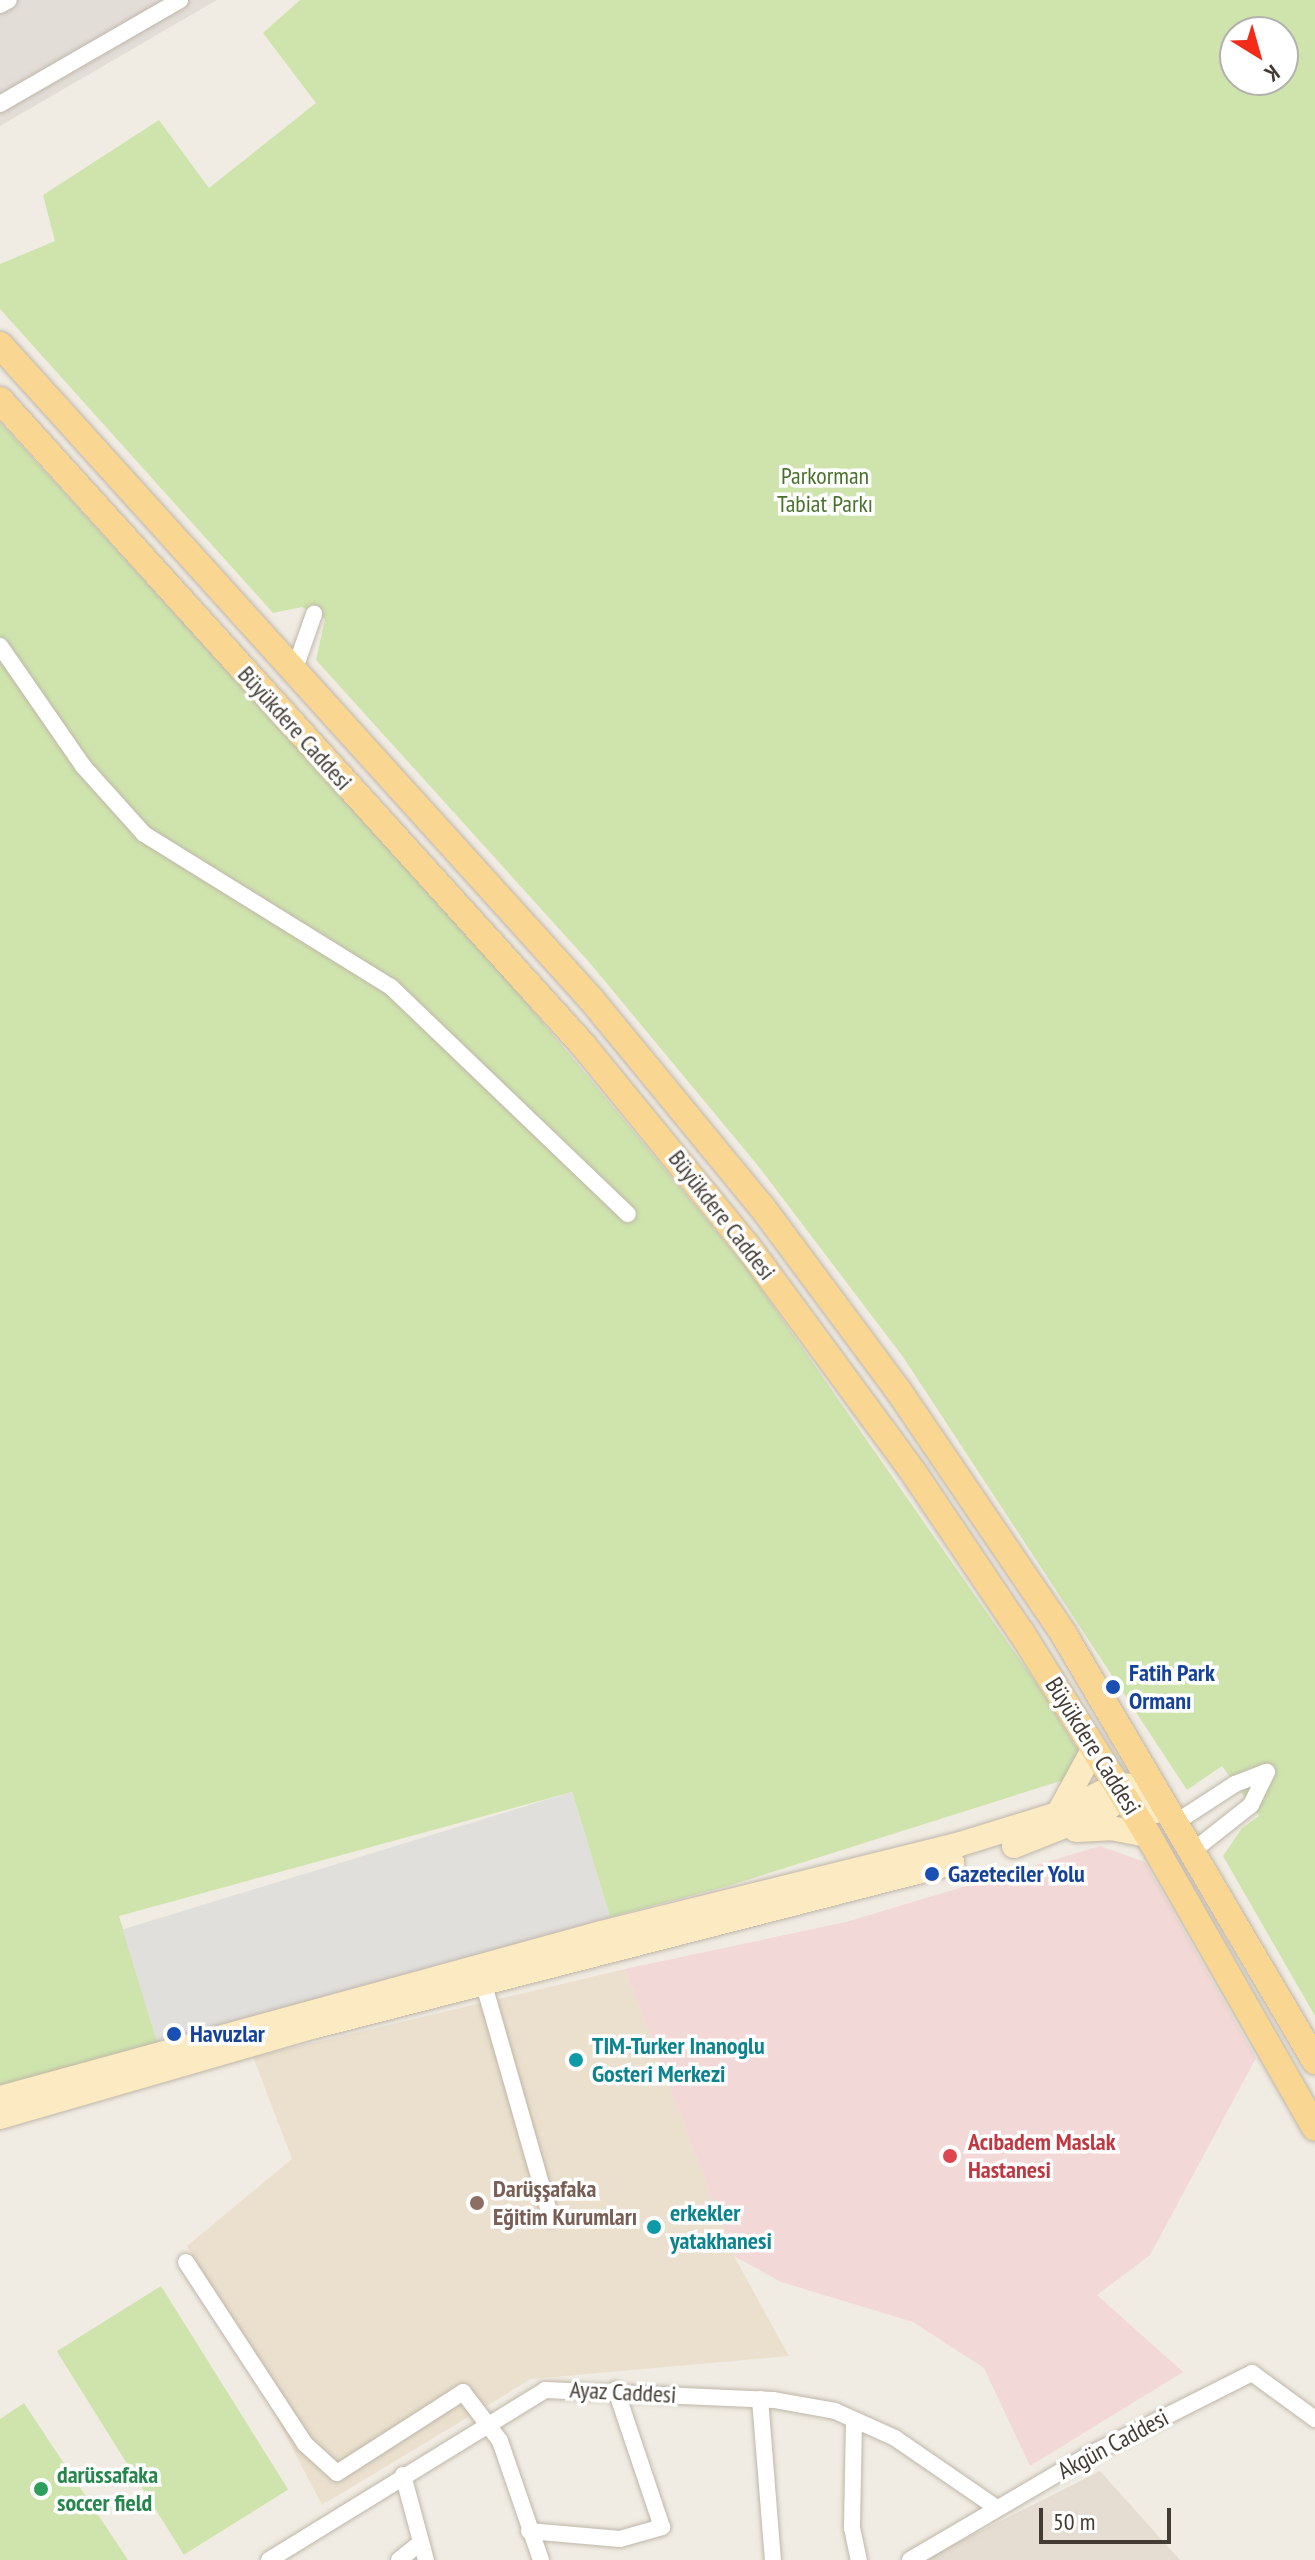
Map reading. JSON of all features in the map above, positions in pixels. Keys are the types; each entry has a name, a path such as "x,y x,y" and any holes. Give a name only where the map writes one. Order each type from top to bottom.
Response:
{"main road":[{"name":"Büyükdere Caddesi","path":"0,345 293,674 591,999 762,1207 898,1390 1132,1785 1148,1835 1315,2128"},
{"name":"Büyükdere Caddesi","path":"0,400 583,1045 695,1180 914,1473 1094,1748 1132,1785 1178,1821 1315,2061"},
{"path":"1058,1823 1094,1748"},
{"path":"5,2106 484,1985 1058,1823 1132,1785 1182,1853 1208,1873"},
{"path":"5,2106 601,1933 957,1845 1058,1823 1148,1835"}],"street":[{"path":"0,5 9,0"},
{"path":"0,104 180,0"},
{"path":"293,674 314,614"},
{"path":"0,646 83,766 144,834 391,987 628,1214"},
{"path":"1178,1821 1235,1784 1267,1772 1251,1805 1194,1850"},
{"path":"484,1985 551,2219"},
{"path":"186,2262 323,2466 337,2473 463,2392 490,2422 541,2560"},
{"name":"Akgün Caddesi","path":"910,2560 997,2508 1252,2373 1315,2419"},
{"name":"Ayaz Caddesi","path":"269,2560 545,2390 616,2390 760,2399 835,2411 895,2438 997,2508"},
{"path":"529,2531 620,2539 662,2527 616,2390"},
{"path":"760,2399 773,2560"},
{"path":"854,2421 852,2528 859,2560"},
{"path":"403,2475 426,2560"},
{"path":"399,2560 421,2542"}],"shaded area":[{"path":"0,0 217,0 0,126"},
{"path":"572,1792 610,1917 161,2055 123,1929"},
{"name":"Acıbadem Maslak Hastanesi","path":"1100,1846 1145,1862 1256,2058 1150,2255 1097,2295 1183,2372 1030,2466 984,2368 913,2322 781,2282 734,2256 625,1969 846,1922"},
{"name":"Darüşşafaka Eğitim Kurumları","path":"625,1969 734,2256 789,2356 531,2379 322,2505 187,2246 292,2159 253,2057"},
{"path":"1100,2471 1180,2560 923,2560"}],"green space":[{"name":"Parkorman Tabiat Parkı","path":"300,0 1315,0 1315,2016 1223,1856 1242,1828 1259,1816 1222,1766 1187,1790 903,1357 759,1167 589,962 316,660 325,619 302,607 273,613 0,309 0,264 55,241 43,195 159,120 209,188 316,103 263,33"},
{"path":"0,422 496,966 746,1267 1043,1693 1078,1751 1067,1779 728,1886 610,1917 572,1792 119,1916 159,2046 0,2098"},
{"path":"161,2286 288,2490 184,2555 57,2351"},
{"name":"darüssafaka soccer field","path":"24,2403 128,2560 0,2560 0,2419"}],"place":[{"name":"Fatih Park Ormanı","path":"1113,1687"},
{"name":"Gazeteciler Yolu","path":"932,1874"},
{"name":"Havuzlar","path":"174,2034"},
{"name":"TIM-Turker Inanoglu Gosteri Merkezi","path":"576,2060"},
{"name":"Acıbadem Maslak Hastanesi","path":"950,2156"},
{"name":"Darüşşafaka Eğitim Kurumları","path":"477,2203"},
{"name":"erkekler yatakhanesi","path":"654,2227"},
{"name":"darüssafaka soccer field","path":"41,2489"}]}
